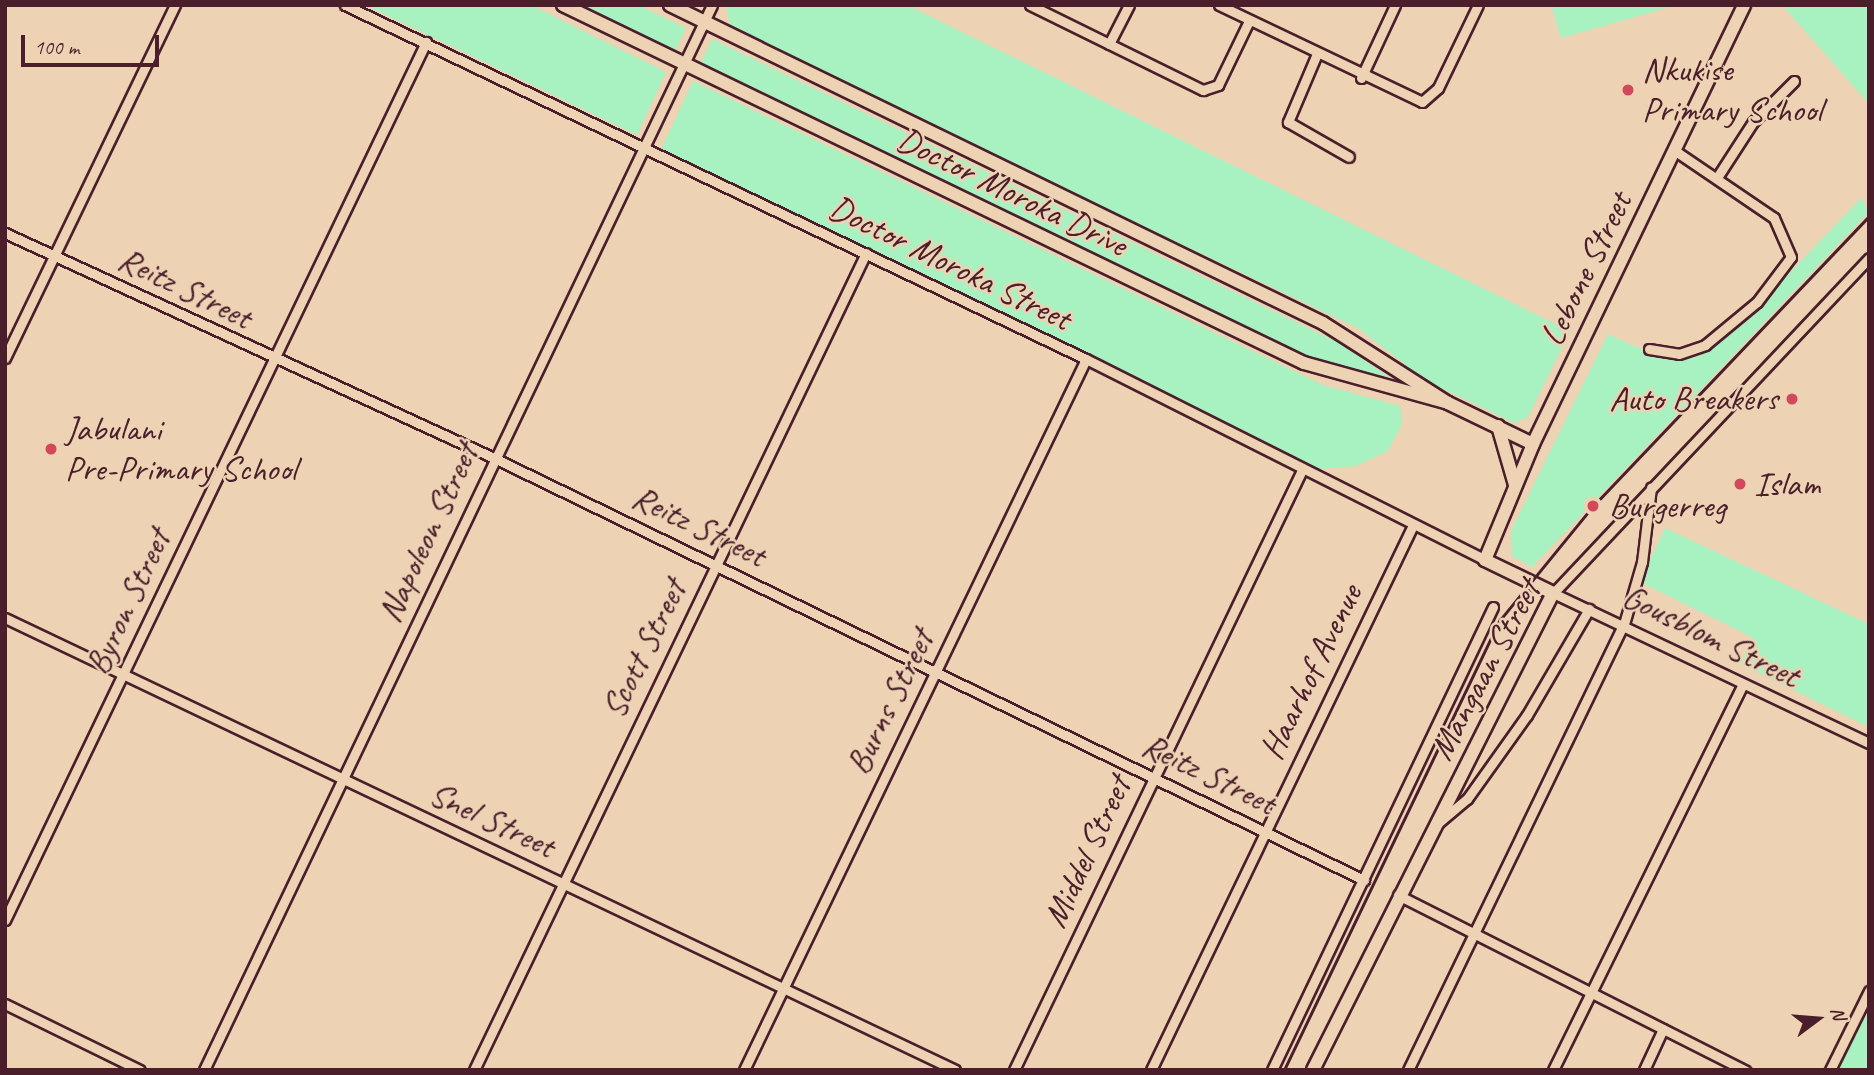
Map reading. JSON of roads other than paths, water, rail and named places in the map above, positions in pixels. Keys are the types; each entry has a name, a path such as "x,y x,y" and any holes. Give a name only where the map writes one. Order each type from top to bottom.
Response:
{"street":[{"path":"5,358 175,5"},
{"name":"Doctor Moroka Street","path":"345,5 1086,359 1413,526 1528,580"},
{"name":"Doctor Moroka Drive","path":"563,5 1304,363 1448,403"},
{"name":"Doctor Moroka Drive","path":"670,5 1323,323 1448,403 1533,444"},
{"name":"Napoleon Street","path":"204,1070 494,458 646,150 712,5"},
{"path":"1030,5 1208,90 1218,85 1248,23"},
{"path":"1109,44 1129,5"},
{"path":"1219,5 1248,23 1415,101 1428,100 1478,5"},
{"name":"Lebone Street","path":"1485,560 1533,444 1744,5"},
{"path":"1361,78 1390,7"},
{"name":"Byron Street","path":"5,920 125,675 426,42"},
{"path":"1316,56 1288,122 1349,158"},
{"path":"1718,176 1753,122 1794,81"},
{"path":"1649,349 1679,354 1705,345 1788,265 1791,250 1780,224 1718,176 1674,150"},
{"name":"Reitz Street","path":"5,233 273,360 494,458 1364,880"},
{"name":"Scott Street","path":"474,1070 561,884 866,254"},
{"name":"Mangaan Street","path":"1313,1070 1398,895 1553,593 1869,258"},
{"name":"Burns Street","path":"744,1070 1086,359"},
{"path":"1498,426 1511,455 1515,486"},
{"name":"Middel Street","path":"1014,1070 1302,470"},
{"path":"1408,1070 1624,624 1642,562 1651,488"},
{"name":"Haarhof Avenue","path":"1151,1070 1413,526"},
{"name":"Gousblom Street","path":"1528,580 1869,743"},
{"path":"1272,1070 1493,607"},
{"path":"1434,826 1467,799 1512,736 1589,609"},
{"name":"Snel Street","path":"5,618 561,884 784,986 955,1070"},
{"path":"1553,1070 1743,684"},
{"path":"1398,895 1472,936 1739,1068"},
{"path":"1830,1070 1869,991"},
{"path":"5,1004 140,1070"},
{"path":"1644,1070 1663,1029"}],"railway":[{"path":"1284,1070 1500,620 1593,506 1869,216"}],"place":[{"name":"Nkukise Primary School","path":"1628,90"},
{"name":"Auto Breakers","path":"1792,399"},
{"name":"Jabulani Pre-Primary School","path":"51,449"},
{"name":"Islam","path":"1740,484"},
{"name":"Burgerreg","path":"1593,506"}]}
